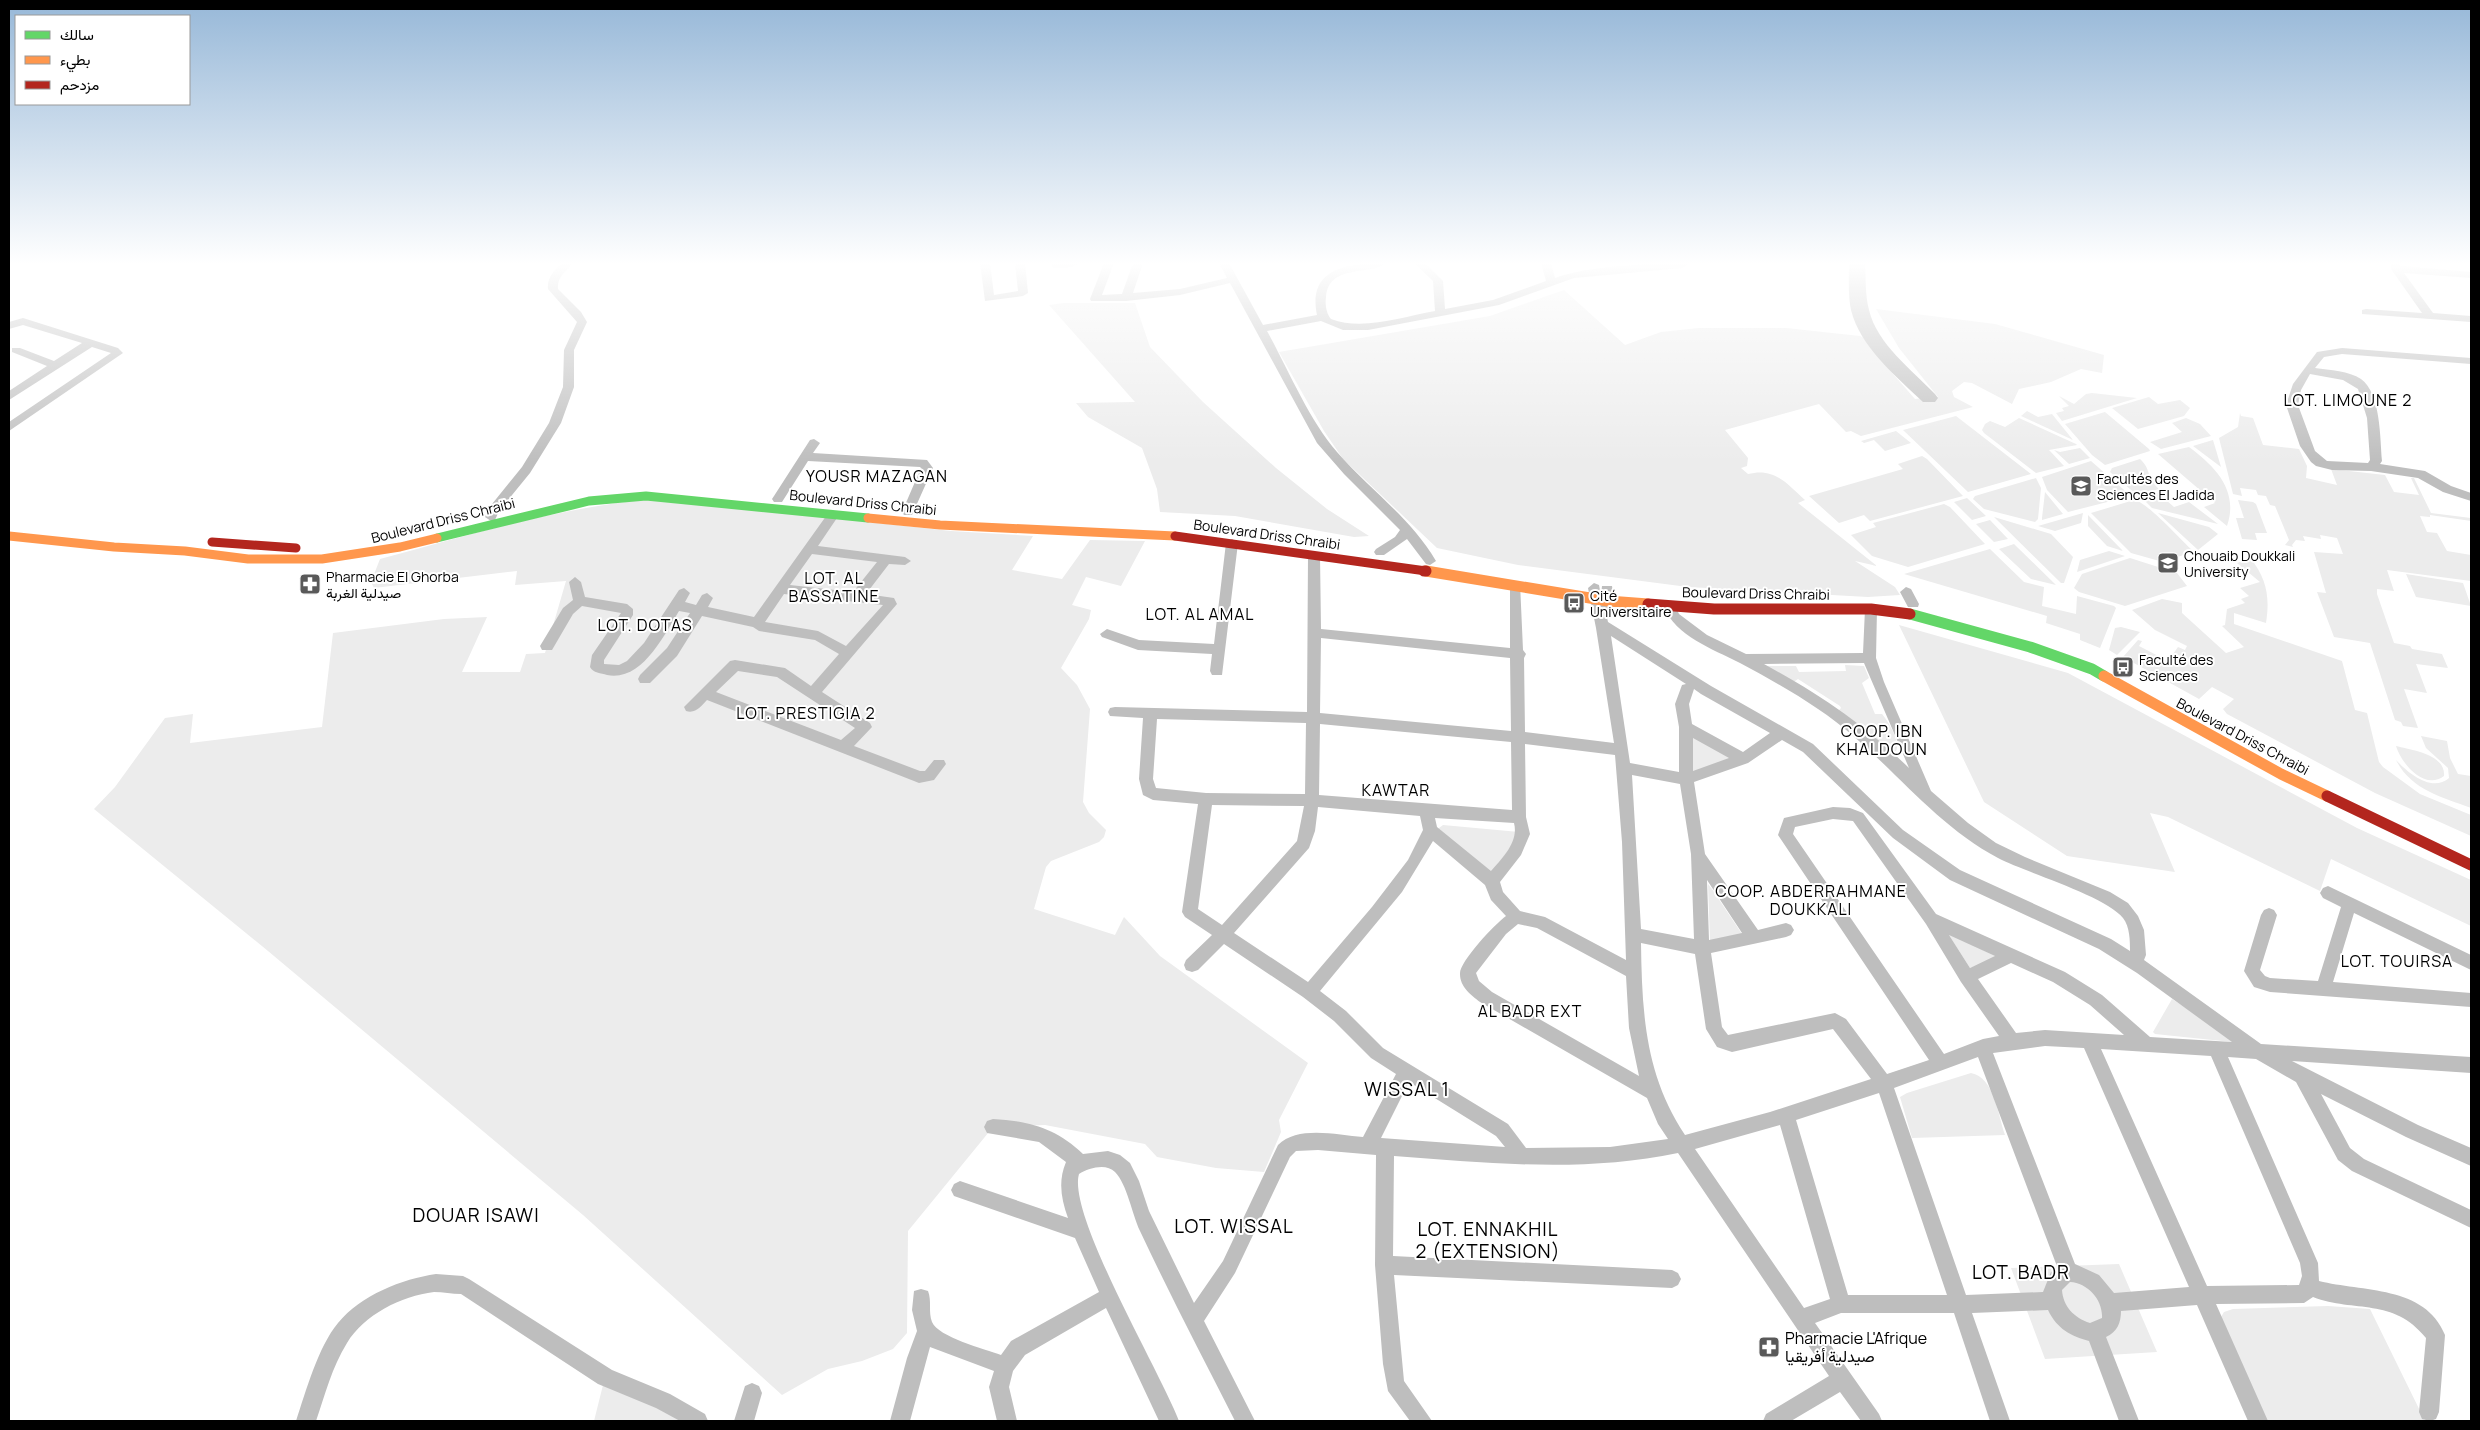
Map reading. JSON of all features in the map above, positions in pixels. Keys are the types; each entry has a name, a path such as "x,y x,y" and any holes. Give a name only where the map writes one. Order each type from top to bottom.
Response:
{"main road":[{"name":"Boulevard Driss Chraibi","path":"9,536 52,542 185,551 248,559 322,559 400,547 522,512 557,498 616,488 678,487 908,512 994,524"},
{"name":"Boulevard Driss Chraibi","path":"39,527 63,531 312,549 383,543 491,517 588,501 646,496 833,515 1153,534 1232,535 1314,556 1380,563 1601,602 1734,609 1871,609 1911,614 2030,647 2092,669 2281,774 2471,865"},
{"path":"52,542 63,531"},
{"name":"Boulevard Driss Chraibi","path":"1376,552 1430,561 1601,602 1713,597 1887,601 1913,604 1954,614 2094,659 2252,744"},
{"name":"Boulevard Driss Chraibi","path":"2301,770 2463,848"}],"street":[{"path":"9,427 118,353 51,330"},
{"path":"491,517 494,509 527,470 565,401 570,383 569,351 581,330"},
{"path":"1259,330 1326,447 1338,462 1408,529 1430,561"},
{"path":"9,396 90,343"},
{"path":"9,419 111,349"},
{"path":"16,350 56,366"},
{"path":"2471,361 2330,352 2321,354 2294,390 2292,405 2310,455 2320,463 2371,467 2421,474 2447,488 2471,497"},
{"path":"2308,370 2352,379 2363,386 2370,402 2376,461 2371,467"},
{"path":"9,382 23,387"},
{"path":"778,499 814,443"},
{"path":"806,457 923,462 926,468 908,512"},
{"path":"757,623 833,515"},
{"path":"1376,552 1399,540 1408,529"},
{"path":"1217,672 1232,535"},
{"path":"809,549 905,561"},
{"path":"1192,965 1224,935 1304,844 1307,835 1311,800 1316,634 1314,556"},
{"path":"857,597 886,559"},
{"path":"575,582 580,601"},
{"path":"1492,881 1521,840 1524,831 1519,817 1517,737 1519,654 1516,586"},
{"path":"781,589 889,601 891,604 812,694"},
{"path":"1906,592 1913,604"},
{"path":"547,646 568,611 580,601 628,609 628,612 597,659 596,664 597,668 619,671 625,669 644,652 684,593"},
{"path":"645,679 672,652 707,598"},
{"path":"1601,602 1706,690 1808,748 1898,834 1955,875 2105,944 2143,968 2259,1052 2302,1076 2412,1131 2471,1157"},
{"path":"1601,602 1624,768 1633,934 1632,970 1641,1059 1651,1092 1664,1118 1682,1145 1872,1421"},
{"path":"676,605 757,623 759,626 818,636 848,653"},
{"path":"1669,606 1674,617 1702,639 1744,658 1818,702 1861,733 1929,797 1979,840 2118,904 2132,918 2138,932 2138,955"},
{"path":"1871,609 1869,658 1877,682 1929,797"},
{"path":"1107,634 1138,645 1219,649"},
{"path":"1316,634 1519,654"},
{"path":"1744,658 1869,658"},
{"path":"691,707 735,665 780,672 865,727 843,747"},
{"path":"1687,689 1682,704 1686,727 1686,780 1698,854 1702,948 1714,1029 1723,1042 1732,1044 1835,1021 1840,1024 1884,1083 2000,1421"},
{"path":"705,693 919,777 929,776 939,764"},
{"path":"1115,712 1313,718 1517,737 1622,750"},
{"path":"1150,714 1146,779 1148,791 1165,796 1206,799 1311,800 1426,811 1519,817"},
{"path":"1686,727 1743,759"},
{"path":"1624,768 1686,780 1743,759 1781,733"},
{"path":"1887,756 1908,752"},
{"path":"1206,799 1190,912 1309,992 1340,1016 1377,1053 1502,1130 1510,1138 1521,1155"},
{"path":"1309,992 1420,854 1430,830 1426,811"},
{"path":"1941,1064 1785,835 1789,822 1839,812 1851,813 1858,817 1931,919 1967,977 2012,1041"},
{"path":"1430,830 1492,881 1496,895 1516,917 1540,922 1632,970"},
{"path":"1698,854 1754,938"},
{"path":"2328,893 2471,964"},
{"path":"2324,987 2349,905"},
{"path":"2269,915 2252,971 2260,982 2270,985 2470,995"},
{"path":"1516,917 1501,929 1468,971 1469,981 1486,997 1651,1092"},
{"path":"1931,919 2058,977 2096,1000 2147,1044"},
{"path":"1633,934 1702,948 1786,930"},
{"path":"1967,977 2010,956"},
{"path":"1194,1319 1229,1267 1274,1171 1284,1152 1292,1143 1307,1141 1521,1155 1588,1157 1682,1145 1786,1115 1941,1064 1983,1047 2012,1041 2045,1038 2471,1065"},
{"path":"2089,1040 2258,1421"},
{"path":"1983,1047 2069,1273"},
{"path":"2110,1303 2201,1295 2304,1294 2313,1278 2309,1263 2217,1050"},
{"path":"1406,1072 1377,1146 1387,1320 1395,1384 1404,1399 1422,1421"},
{"path":"2302,1076 2344,1154 2358,1165 2471,1220"},
{"path":"1786,1115 1841,1304"},
{"path":"993,1127 1026,1128 1059,1142 1080,1164"},
{"path":"1169,1421 1080,1231 1072,1204 1069,1178 1072,1168 1080,1164 1109,1159 1119,1164 1125,1171 1142,1215 1245,1421"},
{"path":"960,1190 1080,1231"},
{"path":"1384,1265 1672,1279"},
{"path":"2069,1273 2088,1277 2101,1289 2110,1303 2112,1311 2108,1326 2095,1332 2087,1332 2070,1324 2062,1317 2053,1301 2052,1285 2061,1274 2069,1273"},
{"path":"306,1421 330,1358 344,1330 365,1309 402,1292 436,1283 463,1285 605,1378 663,1402 698,1421"},
{"path":"2309,1287 2321,1292 2346,1297 2382,1300 2420,1317 2428,1324 2436,1335 2429,1412"},
{"path":"1007,1421 999,1387 1005,1366 1018,1348 1110,1296"},
{"path":"920,1298 920,1317 926,1332 933,1339 1005,1366"},
{"path":"1800,1319 1841,1304 1961,1304 2053,1301"},
{"path":"900,1421 916,1358 926,1332"},
{"path":"2095,1332 2129,1421"},
{"path":"1773,1421 1843,1379"},
{"path":"744,1421 752,1393"}],"shaded area":[{"path":"1071,330 1144,330 1150,347 1203,402 1276,468 1327,509 1369,536 1354,537 1235,516 1160,512 1157,489 1142,448 1088,417 1076,403 1135,402"},
{"path":"1410,330 1608,330 1625,345 1661,332 1683,330 1802,330 1860,336 1870,341 1886,366 1915,399 1938,397 1899,348 1888,330 2015,330 2104,355 2102,373 2081,369 2051,382 2019,389 2012,404 1972,383 1964,382 1952,391 1954,397 1973,407 1861,436 1851,431 1846,432 1819,404 1725,430 1748,458 1747,466 1741,468 1748,474 1766,473 1780,478 1805,500 1798,503 1877,566 1855,561 1895,587 1900,595 1868,597 1688,587 1518,565 1437,548 1343,459 1324,431 1279,352"},
{"path":"2086,394 2137,398 2062,421 2056,413 2064,411 2062,408 2069,406 2059,396 2074,404"},
{"path":"2149,397 2158,404 2180,400 2190,408 2184,416 2138,429 2112,408"},
{"path":"2027,411 2038,417 2052,414 2073,440 2021,416"},
{"path":"2105,412 2150,451 2105,465 2092,455 2065,424"},
{"path":"2240,413 2241,416 2253,418 2263,445 2299,449 2307,466 2306,478 2337,485 2331,469 2385,475 2394,492 2419,495 2411,478 2414,478 2431,513 2471,518 2471,521 2430,515 2430,517 2420,516 2427,532 2437,533 2447,551 2471,555 2471,581 2387,570 2394,591 2377,589 2377,594 2394,643 2410,646 2412,649 2442,654 2448,668 2416,664 2427,693 2404,689 2418,728 2403,726 2401,722 2395,720 2370,643 2334,637 2317,592 2326,593 2314,552 2343,554 2337,538 2320,535 2321,539 2303,536 2305,541 2296,540 2292,545 2293,547 2285,545 2289,540 2275,506 2270,505 2266,496 2258,495 2256,490 2240,488 2242,496 2233,494 2219,438 2238,427"},
{"path":"1956,416 2031,474 1968,492 1903,430"},
{"path":"2019,418 2077,445 2049,450 2064,466 2036,473 1982,430 1985,424 1990,421 2005,427"},
{"path":"2186,418 2200,424 2211,436 2161,449 2150,442 2182,432 2172,423"},
{"path":"1896,431 1911,443 1885,451 1874,440 1864,443 1861,441"},
{"path":"2213,440 2221,467 2193,446"},
{"path":"2189,447 2208,463 2223,481 2230,502 2227,526 2204,507 2215,503 2158,454"},
{"path":"2080,448 2090,458 2069,464 2054,450 2060,452"},
{"path":"1922,456 1963,496 1870,521 1864,515 1839,523 1809,496 1903,469 1898,464"},
{"path":"2140,459 2159,489 2137,495 2110,472 2112,468"},
{"path":"2091,461 2131,496 2068,512 2047,490 2042,477"},
{"path":"2036,478 2041,488 2038,519 2035,522 1984,509 1973,499 1975,496"},
{"path":"2045,492 2063,514 2042,520"},
{"path":"2158,493 2174,507 2189,502 2218,524 2152,508 2143,499 2143,497"},
{"path":"1967,498 1986,516 1972,520 1954,502"},
{"path":"656,499 951,531 1033,536 1012,570 1062,579 1090,540 1145,541 1121,586 1086,577 1072,605 1091,610 1089,619 1061,668 1077,685 1090,709 1083,802 1089,813 1106,830 1104,837 1099,842 1051,861 1046,867 1034,909 1115,935 1124,917 1160,956 1308,1063 1279,1120 1281,1132 1264,1172 1216,1168 1157,1157 1145,1144 1045,1125 993,1127 908,1231 907,1333 893,1349 862,1361 828,1369 782,1395 583,1215 268,951 94,809 115,787 165,718 193,714 190,743 322,727 333,633 444,619 487,617 462,672 520,672 526,654 545,653 566,581 515,585 517,571 374,588 371,582 380,559 551,515 586,508"},
{"path":"2134,500 2154,513 2192,552 2163,562 2131,553 2091,513"},
{"path":"2238,500 2256,504 2267,533 2255,533 2257,540 2242,539 2236,518 2244,518"},
{"path":"1944,504 1950,507 1985,544 1908,567 1872,556 1851,535 1876,527 1873,523"},
{"path":"2083,513 2081,523 2055,531 2038,526"},
{"path":"2158,513 2209,527 2218,534 2198,550"},
{"path":"2088,515 2123,551 2107,546 2088,526"},
{"path":"1994,517 2051,534 2073,557 2064,583 2061,583"},
{"path":"1990,520 2008,539 1994,542 1976,524"},
{"path":"2014,544 2056,585 2031,579 1999,549"},
{"path":"1990,549 2024,582 2044,587 2042,606 2076,614 2077,596 2114,606 2116,608 2100,648 2080,640 2080,634 2046,623 2047,616 1904,574"},
{"path":"2109,551 2125,556 2077,572 2080,560"},
{"path":"2130,558 2177,573 2187,586 2125,606 2079,592 2074,588 2082,574"},
{"path":"2250,558 2260,573 2266,589 2268,605 2266,623 2234,613 2234,624 2342,661 2355,710 2367,713 2379,762 2420,794 2471,815 2471,836 2375,793 2227,714 2223,709 2234,699 2212,687 2199,699 2123,657 2138,640 2142,641 2139,646 2168,661 2178,647 2185,650 2187,646 2155,630 2132,610 2162,599 2182,603 2182,613 2226,653 2244,647 2222,626 2225,625 2227,609 2245,603 2241,599 2249,596 2240,588 2260,582 2237,563"},
{"path":"2406,574 2463,583 2471,606 2416,597"},
{"path":"1899,625 2068,673 2357,828 2471,880 2471,926 2331,859 2320,891 2168,817 2150,813 2175,872 2067,856 1984,802"},
{"path":"2121,627 2140,632 2117,655 2109,650 2115,628"},
{"path":"1845,665 1864,666 1869,678 1862,683 1875,714 1882,714 1893,732 1897,742 1896,751 1892,752 1838,711 1841,708 1840,706 1798,679 1792,683 1767,666 1796,666 1799,672 1846,671"},
{"path":"2421,736 2447,741 2450,758 2458,774 2471,776 2471,808 2428,791 2410,779 2402,770 2396,760 2414,775 2428,782 2442,782 2449,778 2448,768 2426,748"},
{"path":"1693,737 1730,759 1695,772 1693,771"},
{"path":"2396,746 2418,751 2434,758 2443,769 2444,776 2436,780 2421,778 2408,767"},
{"path":"1443,825 1521,833 1492,872 1439,831 1439,828"},
{"path":"1708,884 1712,889 1742,934 1710,942"},
{"path":"1947,932 1995,956 1995,958 1970,968"},
{"path":"2172,999 2234,1039 2232,1042 2155,1034 2153,1032"},
{"path":"1971,1073 1979,1076 1990,1089 2005,1135 1912,1138 1900,1097 1907,1093"},
{"path":"2119,1264 2157,1352 2045,1359 2011,1268"},
{"path":"2328,1306 2370,1309 2425,1421 2267,1421 2221,1317 2224,1312 2233,1309"},
{"path":"605,1377 691,1416 689,1421 594,1421"}],"waterway":[{"path":"1868,330 1889,357 1929,398"}],"traffic: fast":[{"path":"437,538 589,501 646,496 868,518"},
{"path":"1910,614 2030,647 2092,669 2104,676"}],"traffic: slow":[{"path":"868,518 940,525 1175,536"},
{"path":"9,536 114,547 185,551 248,559 322,559 400,547 437,538"},
{"path":"1426,571 1608,601 1648,604"},
{"path":"2104,676 2281,774 2327,796"}],"traffic: jam":[{"path":"1175,536 1426,571"},
{"path":"212,542 296,548"},
{"path":"1648,604 1714,609 1871,609 1910,614"},
{"path":"2327,796 2471,865"}],"place":[{"name":"Facultés des Sciences El Jadida","path":"2081,486"},
{"name":"Chouaib Doukkali University","path":"2168,563"},
{"name":"Pharmacie El Ghorba صيدلية الغربة","path":"310,584"},
{"name":"Cité Universitaire","path":"1574,603"},
{"name":"Faculté des Sciences","path":"2123,667"},
{"name":"Pharmacie L'Afrique صيدلية أفريقيا","path":"1769,1347"}],"district":[{"name":"LOT. LIMOUNE 2","path":"2348,400"},
{"name":"YOUSR MAZAGAN","path":"877,476"},
{"name":"LOT. AL BASSATINE","path":"834,587"},
{"name":"LOT. AL AMAL","path":"1200,614"},
{"name":"LOT. DOTAS","path":"645,625"},
{"name":"LOT. PRESTIGIA 2","path":"806,713"},
{"name":"COOP. IBN KHALDOUN","path":"1882,740"},
{"name":"KAWTAR","path":"1396,790"},
{"name":"COOP. ABDERRAHMANE DOUKKALI","path":"1811,900"},
{"name":"LOT. TOUIRSA","path":"2397,961"},
{"name":"AL BADR EXT","path":"1530,1011"},
{"name":"WISSAL 1","path":"1407,1089"},
{"name":"DOUAR ISAWI","path":"476,1215"},
{"name":"LOT. WISSAL","path":"1234,1226"},
{"name":"LOT. ENNAKHIL 2 (EXTENSION)","path":"1488,1240"},
{"name":"LOT. BADR","path":"2021,1272"}]}
